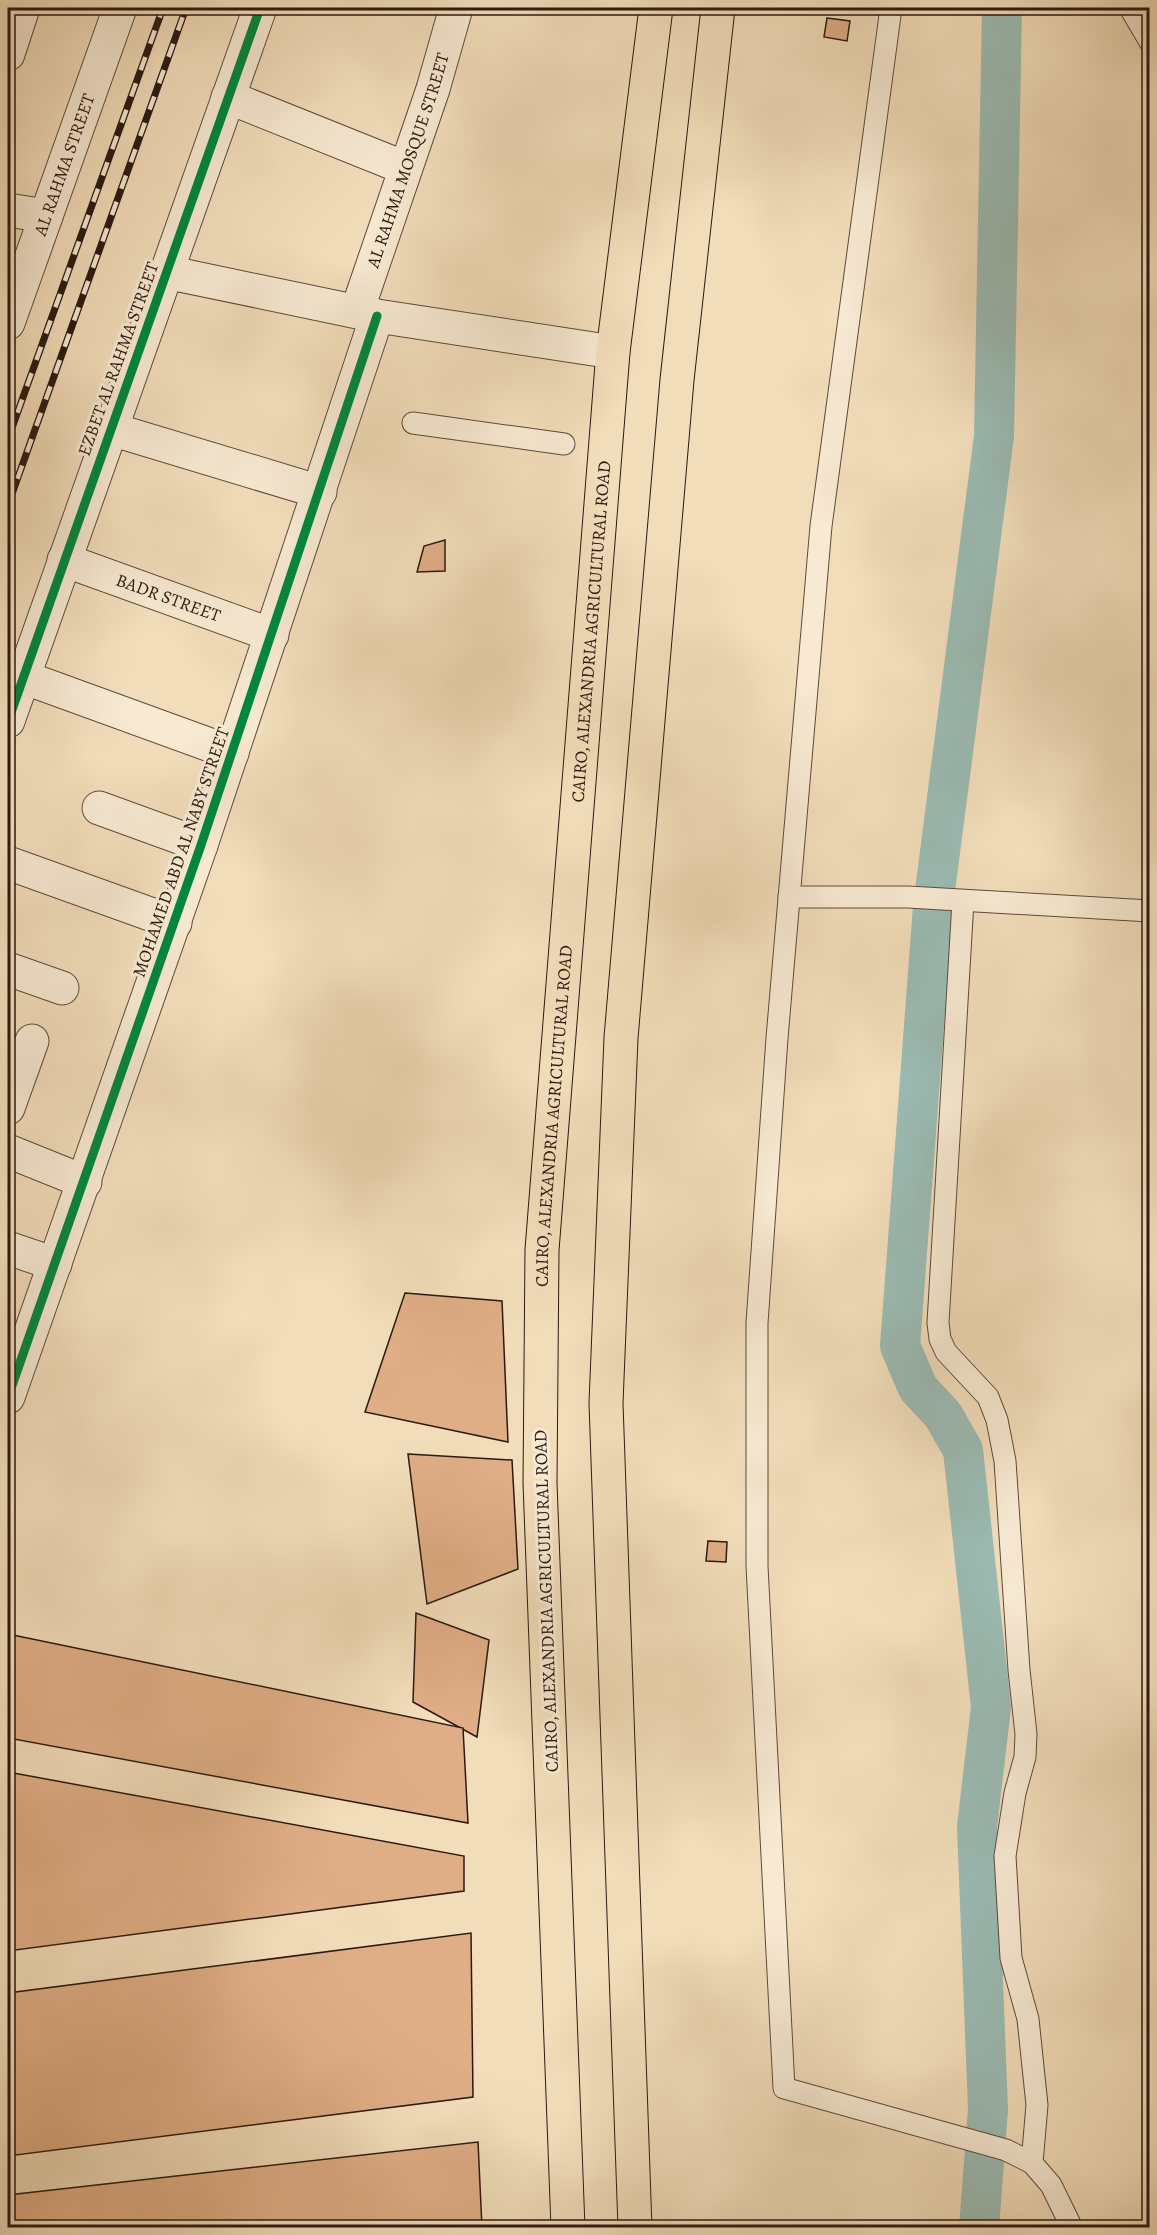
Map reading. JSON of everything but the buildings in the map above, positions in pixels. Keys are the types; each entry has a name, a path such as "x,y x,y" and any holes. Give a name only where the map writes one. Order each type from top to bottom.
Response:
{"highway":[{"name":"CAIRO, ALEXANDRIA AGRICULTURAL ROAD","path":"568,2228 540,1483 542,1250 613,352 656,8"},
{"path":"635,2228 606,1403 622,1026 677,380 718,8"}],"street":[{"path":"8,54 23,8"},
{"name":"AL RAHMA STREET","path":"8,323 120,8"},
{"name":"EZBET AL RAHMA STREET","path":"8,721 260,8"},
{"name":"AL RAHMA MOSQUE STREET","path":"367,313 449,10"},
{"path":"228,97 405,168"},
{"path":"8,210 46,216"},
{"path":"166,272 367,313 613,352"},
{"name":"MOHAMED ABD AL NABY STREET","path":"10,1384 85,1182 320,492 367,313"},
{"path":"111,429 320,492"},
{"name":"BADR STREET","path":"64,560 272,635"},
{"path":"23,677 232,753"},
{"path":"99,808 201,845"},
{"path":"8,863 175,923"},
{"path":"8,969 62,988"},
{"path":"8,1108 32,1041"},
{"path":"8,1151 85,1182"},
{"path":"8,1248 55,1264"}],"lane":[{"path":"891,8 821,526 789,897 757,1323 757,1566 783,2088 1006,2150 1032,2163 1052,2185 1072,2228"},
{"path":"1130,8 1149,42"},
{"path":"413,423 564,444"},
{"path":"789,897 908,897 1149,911"},
{"path":"963,901 939,1331 946,1352 988,1397 997,1420 1005,1461 1019,1670 1026,1734 1025,1757 1015,1793 1005,1856 1011,1958 1028,2019 1037,2105 1032,2163"}],"waterway":[{"path":"979,2228 988,2109 977,1827 991,1707 963,1450 943,1415 918,1388 900,1346 933,906 994,436 1002,8"}],"railway":[{"path":"8,439 163,8"},
{"path":"8,505 186,8"}],"cycle path":[{"path":"8,721 260,8"},
{"path":"8,1397 201,845 377,316"}]}
